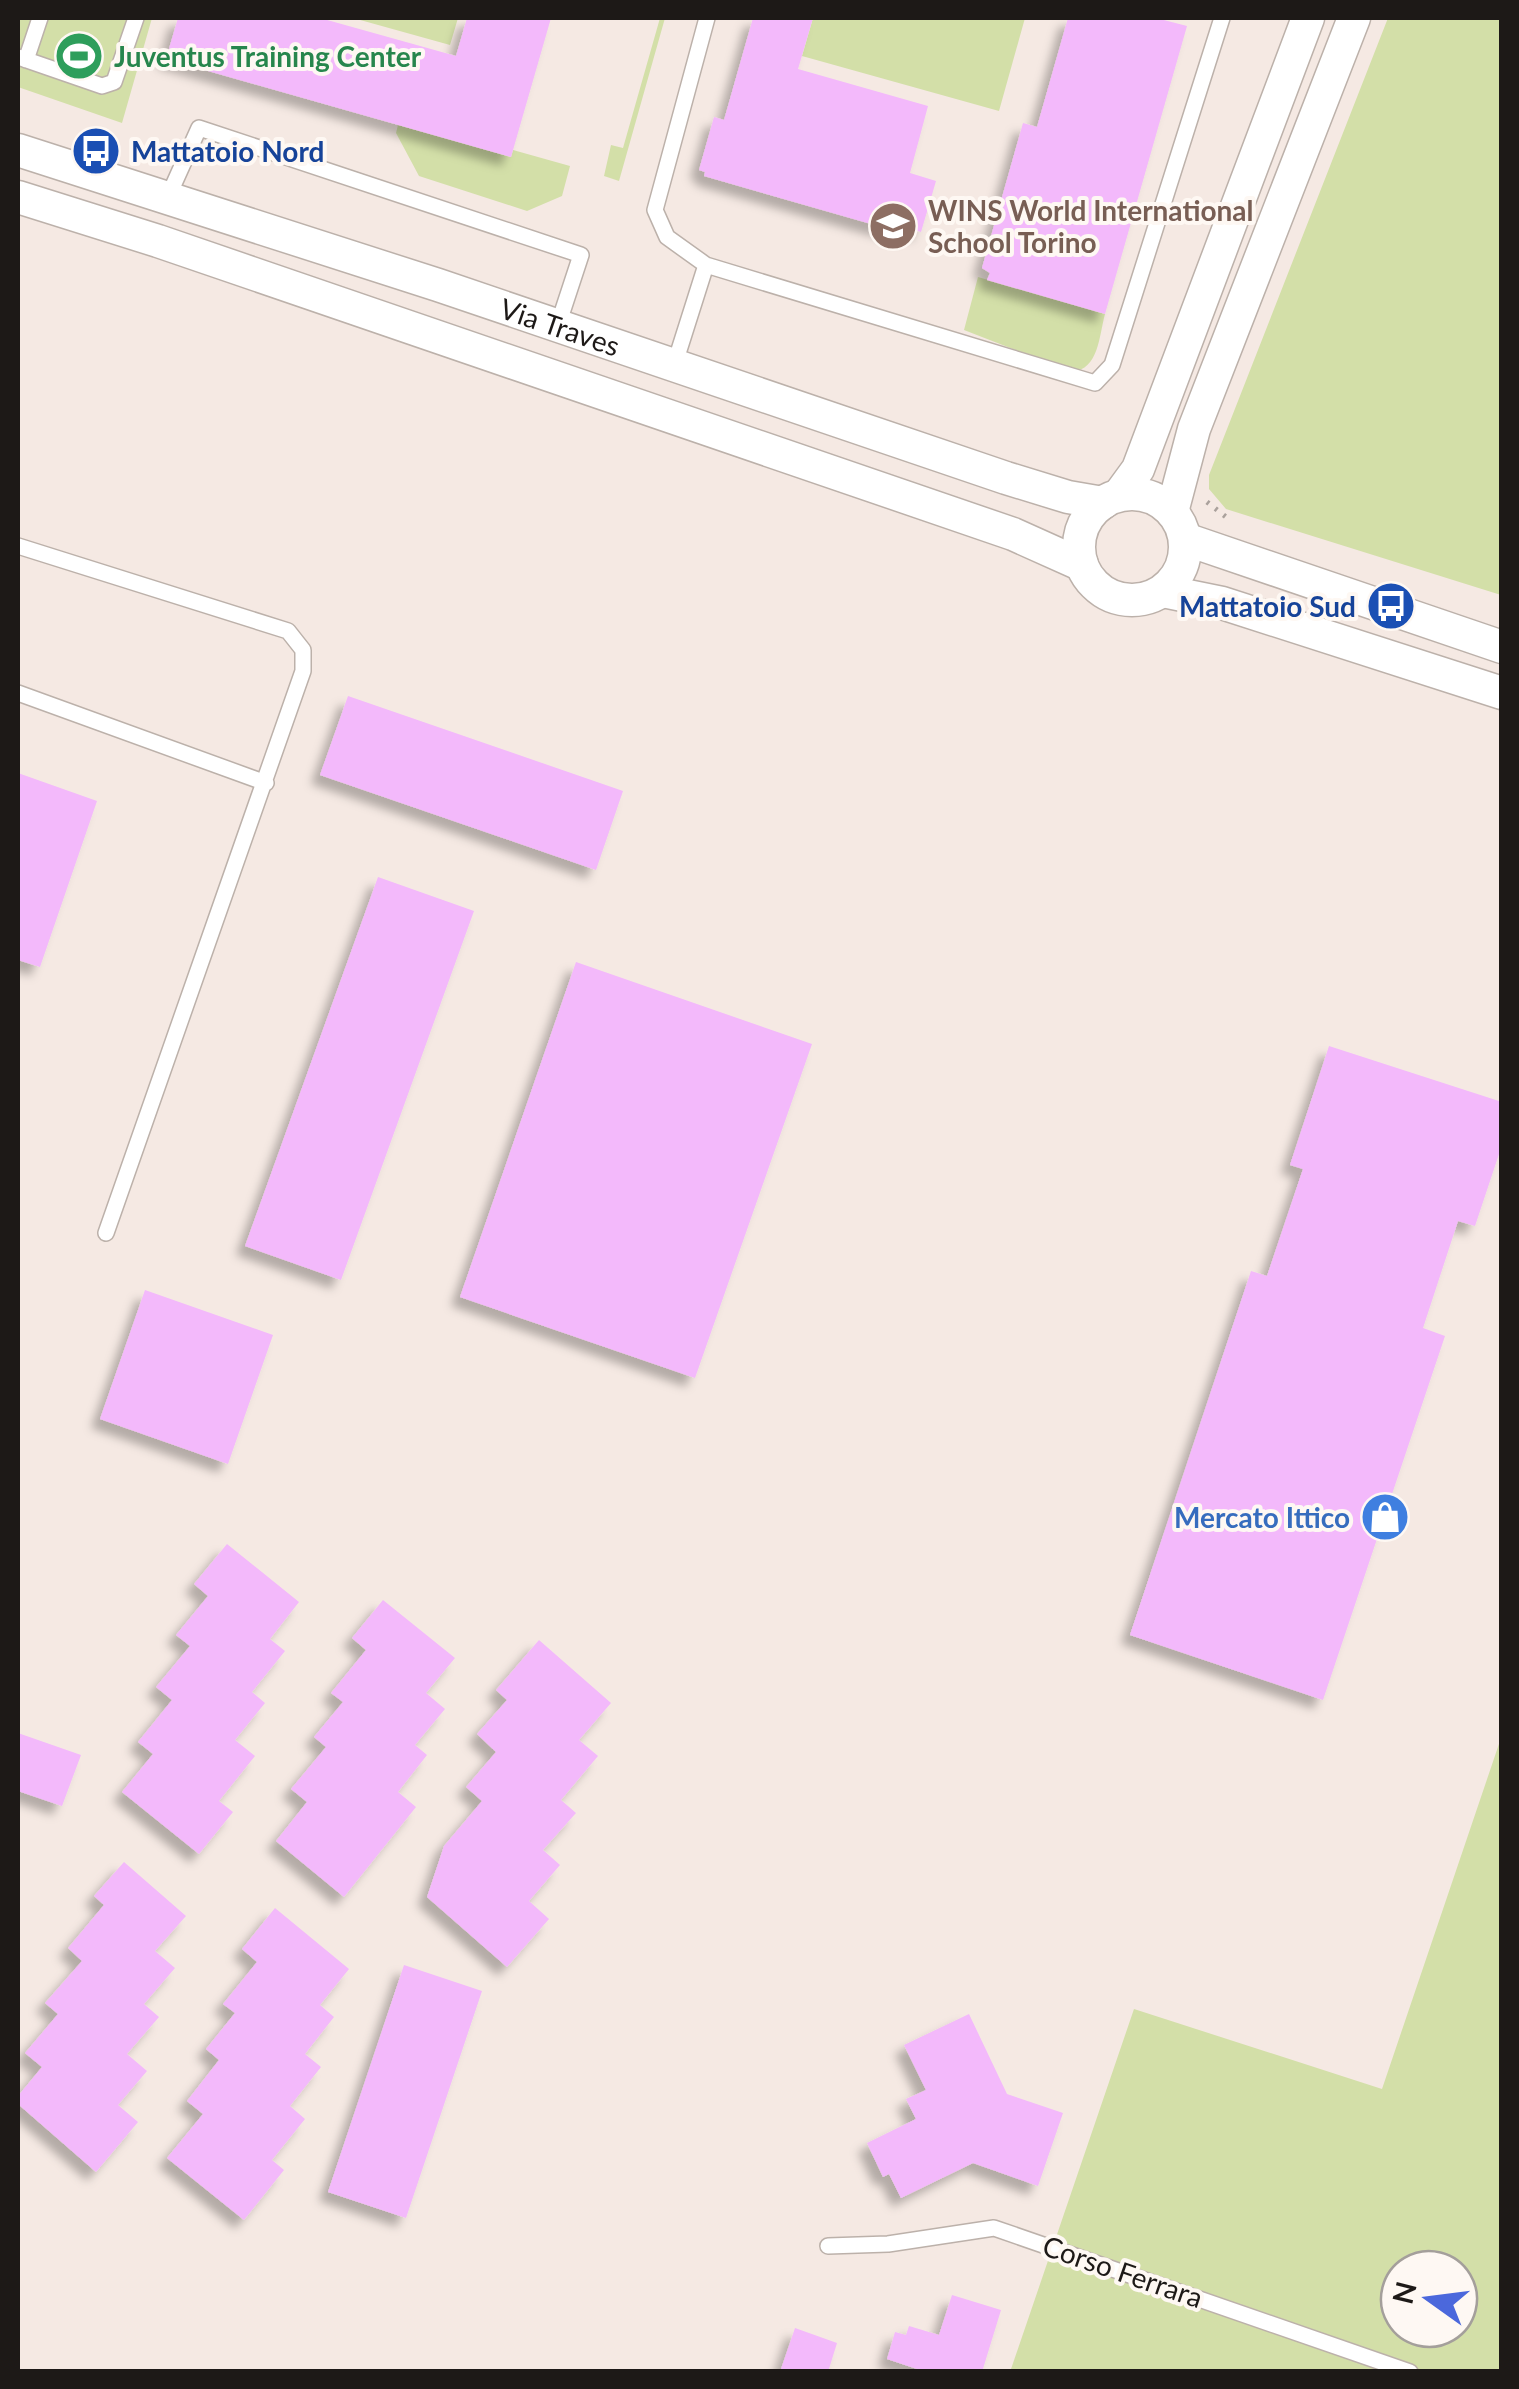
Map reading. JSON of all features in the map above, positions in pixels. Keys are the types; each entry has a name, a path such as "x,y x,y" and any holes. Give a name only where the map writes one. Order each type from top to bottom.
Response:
{"street":[{"path":"1308,18 1138,470 1082,530 1082,566 1090,580 1116,598 1132,601 1162,591 1222,604 1502,693"},
{"path":"1162,591 1181,568 1176,484 1194,428 1354,18"},
{"name":"Via Traves","path":"18,150 558,325 1068,498 1111,499"},
{"name":"Via Traves","path":"18,197 158,241 1013,534 1082,566"},
{"path":"1111,499 1148,496 1179,526 1502,647"}],"lane":[{"path":"40,18 22,59 102,86 114,82 136,18"},
{"path":"707,18 655,210 666,237 706,265 1095,383 1112,365 1222,18"},
{"path":"168,197 199,128 581,256 558,325"},
{"path":"674,366 706,265"},
{"path":"18,546 288,631 303,650 303,671 266,782 106,1233"},
{"path":"18,693 266,782"},
{"name":"Corso Ferrara","path":"828,2246 888,2244 994,2228 1410,2372"}],"path":[{"path":"1198,490 1208,505 1227,518"}],"green space":[{"name":"Juventus Training Center","path":"18,18 152,18 122,123 18,87"},
{"path":"353,18 458,18 450,45"},
{"path":"660,18 665,18 619,181 604,176 611,145 623,148"},
{"path":"813,18 1025,18 999,111 802,56"},
{"path":"1388,18 1501,18 1501,595 1226,509 1209,489 1209,475"},
{"path":"398,125 511,157 513,150 570,166 562,196 527,211 419,176 396,133"},
{"path":"978,277 1105,314 1088,365 1072,372 964,330"},
{"path":"1501,1738 1501,2371 1010,2372 1134,2009 1382,2089"}],"building":[{"path":"178,18 320,18 456,56 467,18 551,18 511,157 166,59"},
{"path":"753,18 813,18 798,69 928,106 910,173 936,181 921,232 908,228 906,234 704,176 705,172 699,170 714,117 724,120"},
{"path":"1068,18 1156,18 1187,26 1105,314 987,280 990,273 982,268 1023,123 1037,127"},
{"path":"348,696 623,791 596,870 320,775"},
{"path":"18,773 97,801 40,967 18,960"},
{"path":"378,877 474,911 341,1280 245,1246"},
{"path":"576,962 812,1044 695,1378 460,1297"},
{"path":"1329,1046 1502,1102 1502,1145 1475,1226 1458,1221 1423,1328 1445,1336 1323,1700 1130,1635 1251,1271 1267,1276 1303,1169 1290,1165"},
{"path":"145,1290 273,1335 228,1464 100,1419"},
{"path":"227,1544 299,1602 270,1639 285,1651 252,1692 265,1703 235,1740 255,1756 219,1801 233,1812 199,1854 122,1792 153,1754 138,1742 172,1700 156,1687 190,1646 176,1635 208,1596 194,1584"},
{"path":"383,1600 455,1658 426,1693 445,1709 415,1745 427,1755 398,1792 416,1807 344,1897 276,1841 307,1802 291,1789 326,1747 314,1737 343,1702 331,1693 366,1650 352,1638"},
{"path":"539,1640 611,1703 579,1740 598,1756 561,1800 576,1813 543,1850 560,1865 529,1901 549,1919 507,1967 427,1897 444,1846 482,1801 466,1787 496,1752 477,1734 507,1700 496,1690"},
{"path":"18,1733 81,1755 62,1806 18,1791"},
{"path":"124,1862 186,1916 155,1951 175,1968 144,2004 159,2017 127,2054 147,2071 118,2105 138,2122 96,2172 18,2104 18,2096 42,2067 25,2053 58,2014 45,2003 82,1961 68,1948 104,1905 94,1896"},
{"path":"275,1908 349,1969 320,2005 334,2017 305,2054 321,2067 290,2106 305,2119 272,2160 284,2170 244,2220 167,2158 203,2114 187,2101 219,2060 206,2049 235,2013 223,2004 257,1962 242,1949"},
{"path":"404,1965 482,1991 406,2218 328,2192"},
{"path":"969,2014 1007,2094 1063,2113 1038,2186 973,2163 901,2198 889,2174 883,2177 867,2143 916,2119 906,2099 926,2090 904,2045"},
{"path":"952,2295 1001,2310 982,2372 926,2372 887,2359 895,2332 906,2335 909,2326 939,2335"},
{"path":"795,2328 837,2343 828,2372 780,2372"}],"place":[{"name":"Juventus Training Center","path":"79,56"},
{"name":"Mattatoio Nord","path":"96,151"},
{"name":"WINS World International School Torino","path":"893,226"},
{"name":"Mattatoio Sud","path":"1391,606"},
{"name":"Mercato Ittico","path":"1385,1517"}]}
